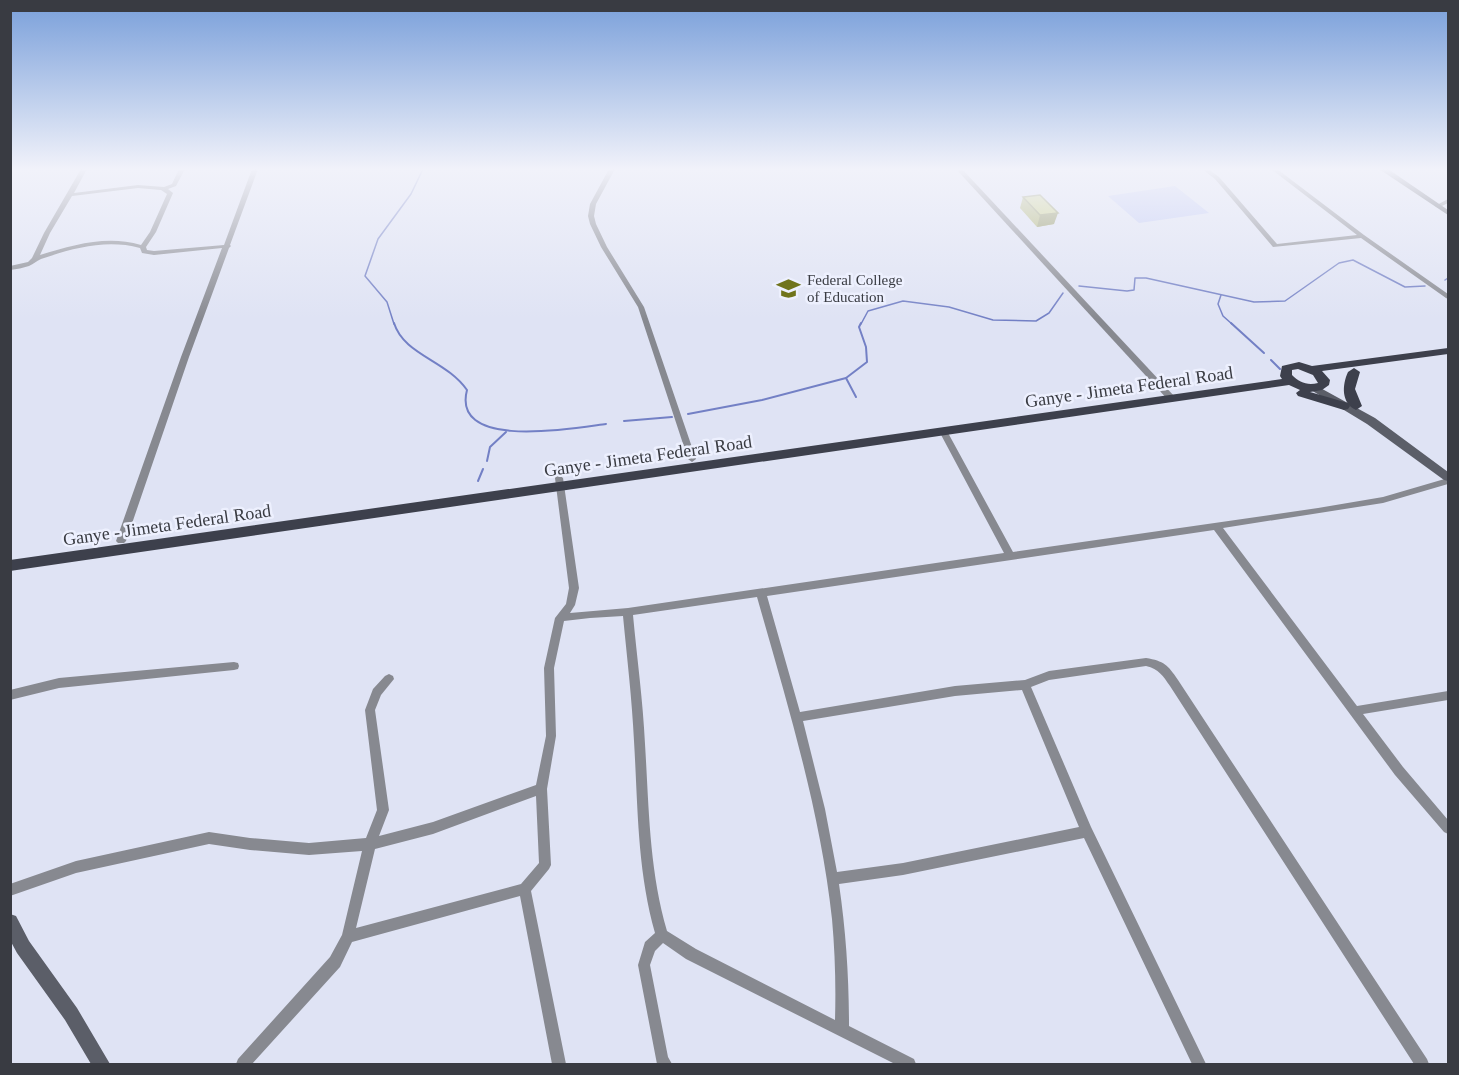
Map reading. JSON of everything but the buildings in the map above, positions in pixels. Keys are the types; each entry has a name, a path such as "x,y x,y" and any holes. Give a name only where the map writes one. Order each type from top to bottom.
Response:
{"main road":[{"path":"1318,380 1449,351"},
{"path":"1449,359 1354,372 1318,380 1304,387 1288,378 1286,368 1291,366 1318,380 1449,479"},
{"path":"1350,406 1347,385 1354,372"},
{"name":"Ganye - Jimeta Federal Road","path":"560,482 692,459 1288,378"},
{"name":"Ganye - Jimeta Federal Road","path":"10,566 221,531 560,482 943,432 1169,395 1258,386 1288,378"},
{"path":"1258,386 1318,396 1350,406"},
{"name":"Ganye - Jimeta Federal Road","path":"10,556 120,541 221,531"},
{"path":"10,922 23,947 71,1014 101,1065"}],"street":[{"path":"10,268 30,264 35,259 55,219"},
{"path":"143,247 159,219"},
{"path":"120,541 185,357 237,219"},
{"path":"591,219 602,244 632,288 641,307 692,459"},
{"path":"1006,219 1169,395"},
{"path":"1252,219 1275,246 1362,236"},
{"path":"1341,219 1449,297"},
{"path":"35,259 79,244 132,243 143,247 144,252 154,253 228,246"},
{"path":"943,432 1010,555"},
{"path":"560,618 627,612 761,593 1383,500 1449,479"},
{"path":"348,937 525,889 545,865 541,789 551,736 549,668 560,618 570,605 574,588 560,482"},
{"path":"1216,526 1399,771 1449,828"},
{"path":"761,593 797,717 823,822 834,879 844,994 842,1031"},
{"path":"627,612 639,727 642,838 647,881 662,935 691,954 909,1065"},
{"path":"797,717 956,691 1025,685 1049,676 1146,662 1157,664 1166,670 1422,1065"},
{"path":"10,695 59,683 234,666"},
{"path":"243,1065 335,962 348,937 370,844 383,810 369,710 377,692 389,679"},
{"path":"1025,685 1087,831 1199,1065"},
{"path":"1354,711 1449,695"},
{"path":"10,890 76,867 209,838 309,849 370,844 433,828 541,789"},
{"path":"834,879 927,865 1087,831"},
{"path":"525,889 559,1065"},
{"path":"662,935 650,947 644,965 662,1061 665,1065"}],"shaded area":[{"path":"1135,219 1166,219 1139,223"}],"waterway":[{"path":"393,219 378,239 365,276 387,302 394,324"},
{"path":"1079,286 1127,291 1134,290 1135,278 1146,278 1254,302 1285,301 1339,263 1353,260 1405,287 1425,286"},
{"path":"861,324 868,311 903,301 949,307 993,320 1036,321 1049,313 1063,293"},
{"path":"1221,295 1218,304 1223,316 1232,324"},
{"path":"394,323 399,334 407,343 448,371 467,390 467,409 478,422 496,429 519,431 569,429 606,424"},
{"path":"846,378 867,362 866,347 859,327 861,323"},
{"path":"1231,323 1264,353"},
{"path":"1271,360 1280,369"},
{"path":"688,414 762,400 846,378"},
{"path":"846,378 856,397"},
{"path":"624,421 672,417"},
{"path":"487,461 490,447 506,432"},
{"path":"478,481 483,469"}],"place":[{"name":"Federal College of Education","path":"789,289"}]}
